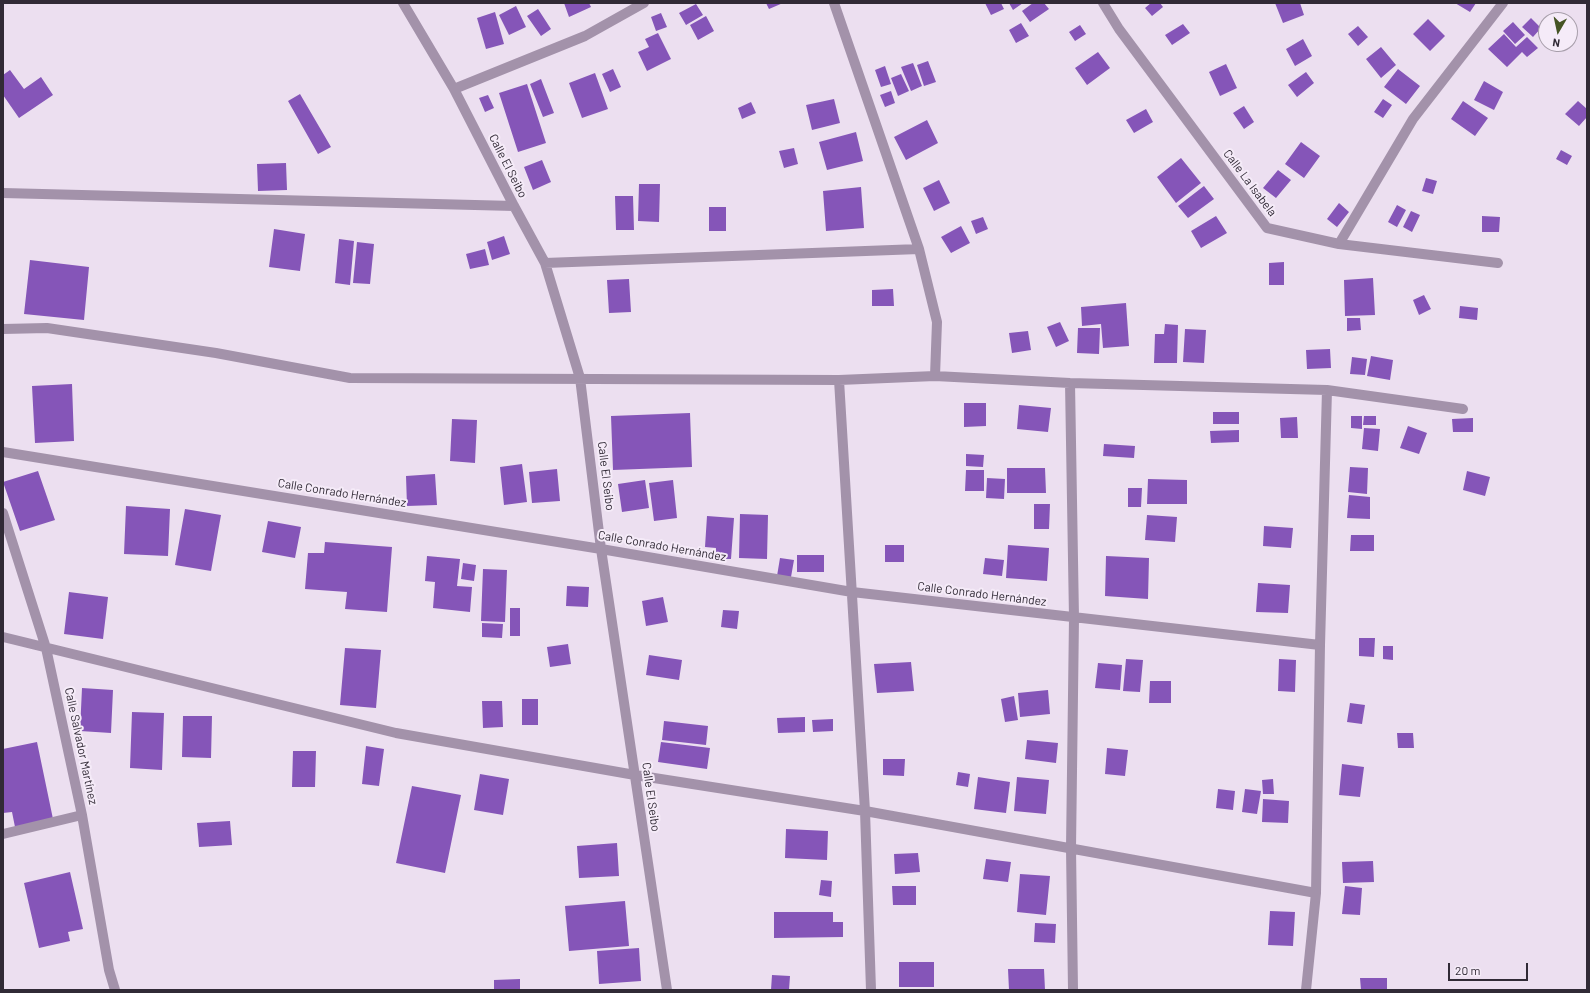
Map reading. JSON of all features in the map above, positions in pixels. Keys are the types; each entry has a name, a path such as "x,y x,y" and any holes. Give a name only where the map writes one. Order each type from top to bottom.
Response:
{"street":[{"name":"Calle El Seibo","path":"403,3 454,89 545,263 580,378 602,549 667,990"},
{"path":"454,89 585,36 644,3"},
{"path":"834,3 919,249 937,322 935,376"},
{"name":"Calle La Isabela","path":"1103,3 1119,29 1267,228 1339,244 1498,264"},
{"path":"1339,244 1413,119 1503,3"},
{"path":"3,193 514,206"},
{"path":"545,263 919,249"},
{"path":"3,329 48,328 216,353 350,378 839,380 935,376 1070,383 1327,390 1463,409"},
{"path":"839,380 865,810 871,990"},
{"path":"1070,383 1074,618 1071,848 1073,990"},
{"path":"1306,990 1316,893 1320,645 1327,390"},
{"name":"Calle Conrado Hernández","path":"3,452 602,549 852,592 1320,645"},
{"name":"Calle Salvador Martínez","path":"3,513 46,648 82,815 109,970 115,990"},
{"path":"3,637 396,733 635,775 865,810 1316,893"},
{"path":"3,834 82,815"}],"building":[{"path":"564,3 589,3 591,7 569,17"},
{"path":"766,3 783,3 769,9"},
{"path":"985,3 1001,3 1004,9 991,15"},
{"path":"1009,3 1023,3 1013,10"},
{"path":"1033,3 1044,3 1049,9 1030,22 1022,11"},
{"path":"1151,3 1160,3 1163,7 1152,16 1145,8"},
{"path":"1275,3 1300,3 1304,15 1283,23"},
{"path":"1455,3 1476,3 1470,12"},
{"path":"696,4 703,15 686,25 679,13"},
{"path":"516,6 526,27 509,35 499,15"},
{"path":"538,9 551,29 541,36 527,16"},
{"path":"495,12 504,44 486,49 477,18"},
{"path":"661,13 667,27 656,31 651,17"},
{"path":"706,16 714,31 698,40 690,25"},
{"path":"1531,18 1538,25 1538,31 1533,37 1522,27"},
{"path":"1428,19 1445,36 1430,51 1413,34"},
{"path":"1513,22 1525,35 1515,44 1503,31"},
{"path":"1021,23 1029,36 1016,43 1009,30"},
{"path":"1183,24 1190,33 1172,45 1165,35"},
{"path":"1080,25 1086,34 1075,41 1069,32"},
{"path":"1358,26 1368,37 1358,46 1348,34"},
{"path":"658,33 671,59 647,71 638,52 649,47 645,39"},
{"path":"1504,34 1516,47 1527,37 1538,48 1527,57 1522,52 1507,67 1488,49"},
{"path":"1303,39 1312,56 1295,66 1286,49"},
{"path":"1381,47 1396,65 1381,78 1366,59"},
{"path":"1098,52 1110,68 1087,85 1075,68"},
{"path":"928,61 936,82 924,86 917,65"},
{"path":"913,63 922,86 911,91 901,67"},
{"path":"1226,64 1237,88 1220,96 1209,72"},
{"path":"885,66 891,84 881,87 875,70"},
{"path":"613,69 621,87 610,92 602,74"},
{"path":"1398,69 1420,86 1406,104 1384,87"},
{"path":"10,70 24,89 41,77 53,95 19,118 3,95 3,75"},
{"path":"1306,72 1314,83 1297,97 1288,85"},
{"path":"595,73 608,109 582,118 569,83"},
{"path":"901,74 909,91 898,96 891,78"},
{"path":"541,79 554,113 543,117 530,84"},
{"path":"1484,81 1503,92 1494,110 1474,100"},
{"path":"527,84 546,143 518,152 499,93"},
{"path":"891,91 895,103 885,107 880,95"},
{"path":"300,94 331,147 318,154 288,101"},
{"path":"488,95 494,108 485,112 479,98"},
{"path":"834,99 840,123 812,130 806,105"},
{"path":"1383,99 1392,105 1383,118 1374,112"},
{"path":"1463,101 1488,118 1475,136 1451,119"},
{"path":"1578,101 1587,109 1587,117 1579,126 1565,114"},
{"path":"751,102 756,113 742,119 738,108"},
{"path":"1244,106 1254,122 1244,129 1233,113"},
{"path":"1146,109 1153,122 1134,133 1126,120"},
{"path":"927,120 938,143 906,160 894,137"},
{"path":"856,132 863,161 827,170 819,142"},
{"path":"1301,142 1320,156 1304,178 1285,164"},
{"path":"794,148 798,164 784,168 779,151"},
{"path":"1561,150 1572,156 1567,165 1556,159"},
{"path":"1181,158 1201,183 1176,203 1157,177"},
{"path":"542,160 551,182 533,190 524,167"},
{"path":"286,163 287,190 258,191 257,164"},
{"path":"1278,170 1291,180 1276,198 1263,188"},
{"path":"1426,178 1437,181 1433,194 1422,191"},
{"path":"939,180 950,203 934,211 923,188"},
{"path":"639,184 660,184 659,222 638,221"},
{"path":"1204,186 1214,199 1188,218 1178,206"},
{"path":"861,187 864,228 826,231 823,191"},
{"path":"615,196 633,196 634,230 616,230"},
{"path":"1339,203 1349,212 1337,227 1327,219"},
{"path":"1397,205 1406,210 1397,227 1388,222"},
{"path":"709,207 726,207 726,231 709,231"},
{"path":"1411,211 1420,215 1412,232 1403,227"},
{"path":"1216,216 1227,233 1201,248 1191,231"},
{"path":"1482,216 1500,217 1499,232 1482,232"},
{"path":"983,217 988,229 976,234 971,221"},
{"path":"961,226 970,243 951,253 941,237"},
{"path":"274,229 305,234 300,271 269,267"},
{"path":"504,236 510,254 492,260 487,242"},
{"path":"339,239 354,241 350,285 335,283"},
{"path":"357,242 374,244 370,284 353,283"},
{"path":"485,249 489,265 470,269 466,254"},
{"path":"30,260 89,267 84,320 24,314"},
{"path":"1284,262 1284,285 1269,285 1269,263"},
{"path":"1373,278 1375,315 1345,316 1344,280"},
{"path":"629,279 631,312 609,313 607,280"},
{"path":"893,289 894,306 872,306 872,290"},
{"path":"1424,295 1431,309 1419,315 1413,300"},
{"path":"1126,303 1129,346 1103,348 1101,324 1082,326 1081,307"},
{"path":"1460,306 1478,308 1477,320 1459,318"},
{"path":"1347,318 1360,318 1361,330 1347,331"},
{"path":"1060,322 1069,341 1056,347 1047,327"},
{"path":"1165,324 1178,325 1177,363 1154,363 1155,334 1164,334"},
{"path":"1078,328 1100,328 1099,354 1077,353"},
{"path":"1185,329 1206,330 1204,363 1183,362"},
{"path":"1028,331 1031,350 1012,353 1009,333"},
{"path":"1330,349 1331,368 1307,369 1306,350"},
{"path":"1371,356 1393,360 1390,380 1367,376"},
{"path":"1352,357 1367,359 1365,375 1350,374"},
{"path":"72,384 74,441 35,443 32,386"},
{"path":"964,403 986,403 986,426 964,427"},
{"path":"1019,405 1051,408 1048,432 1017,429"},
{"path":"1213,412 1239,412 1239,424 1213,424"},
{"path":"690,413 692,467 613,470 611,416"},
{"path":"1351,416 1362,416 1362,429 1351,428"},
{"path":"1364,416 1376,416 1376,425 1363,425"},
{"path":"1297,417 1298,438 1281,438 1280,418"},
{"path":"1473,418 1473,432 1453,432 1452,419"},
{"path":"452,419 477,420 475,463 450,461"},
{"path":"1408,426 1427,433 1419,454 1400,448"},
{"path":"1364,428 1380,429 1378,451 1362,449"},
{"path":"1239,430 1239,442 1211,443 1210,431"},
{"path":"1104,444 1135,446 1134,458 1103,456"},
{"path":"966,454 984,455 983,467 966,466"},
{"path":"522,464 527,502 504,505 500,467"},
{"path":"1350,467 1368,468 1367,494 1348,492"},
{"path":"1007,468 1045,468 1046,493 1007,493"},
{"path":"557,469 560,501 532,503 529,472"},
{"path":"966,470 984,470 984,491 965,491"},
{"path":"38,471 55,520 20,531 3,482"},
{"path":"1467,471 1490,477 1485,496 1463,490"},
{"path":"435,474 437,505 407,506 406,476"},
{"path":"987,478 1005,479 1004,499 986,498"},
{"path":"1148,479 1187,480 1187,504 1147,504"},
{"path":"645,480 649,508 622,512 618,484"},
{"path":"673,480 677,518 654,521 649,483"},
{"path":"1128,488 1142,488 1141,507 1128,507"},
{"path":"1349,495 1370,497 1370,519 1347,518"},
{"path":"1034,504 1050,504 1049,529 1034,529"},
{"path":"126,506 170,509 168,556 124,554"},
{"path":"185,509 221,515 211,571 175,565"},
{"path":"740,514 768,515 767,559 739,558"},
{"path":"1147,515 1177,517 1175,542 1145,540"},
{"path":"707,516 734,518 731,559 715,559 716,548 705,547"},
{"path":"268,521 301,527 295,558 262,552"},
{"path":"1264,526 1293,528 1291,548 1263,546"},
{"path":"1351,535 1374,535 1374,551 1350,551"},
{"path":"325,542 392,547 387,612 345,609 347,592 305,589 308,553 324,553"},
{"path":"885,545 904,545 904,562 885,562"},
{"path":"1008,545 1049,548 1047,581 1006,578"},
{"path":"797,555 824,555 824,572 797,572"},
{"path":"427,556 460,559 457,586 472,587 470,612 433,608 435,582 425,581"},
{"path":"1106,556 1149,558 1148,599 1105,596"},
{"path":"780,558 794,560 791,577 777,576"},
{"path":"985,558 1004,560 1002,576 983,574"},
{"path":"463,563 476,565 474,581 461,579"},
{"path":"483,569 507,570 505,622 481,621"},
{"path":"1258,583 1290,585 1288,613 1256,612"},
{"path":"567,586 589,587 588,607 566,606"},
{"path":"69,592 108,597 103,639 64,634"},
{"path":"663,597 668,622 646,626 642,601"},
{"path":"510,608 520,608 520,636 510,636"},
{"path":"723,610 739,611 737,629 721,627"},
{"path":"482,623 503,624 502,638 482,637"},
{"path":"1359,638 1375,638 1374,657 1359,656"},
{"path":"568,644 571,664 550,667 547,647"},
{"path":"1383,646 1393,646 1393,660 1383,659"},
{"path":"345,648 381,650 376,708 340,705"},
{"path":"649,655 682,660 679,680 646,675"},
{"path":"1126,659 1143,660 1140,692 1123,691"},
{"path":"1279,659 1296,660 1295,692 1278,691"},
{"path":"911,662 914,691 877,693 874,664"},
{"path":"1098,663 1122,665 1120,690 1095,688"},
{"path":"1150,681 1171,681 1171,703 1149,703"},
{"path":"82,688 113,690 111,733 80,731"},
{"path":"1048,690 1050,714 1020,717 1018,693"},
{"path":"1014,696 1018,720 1005,722 1001,699"},
{"path":"522,699 538,699 538,725 522,725"},
{"path":"482,701 502,701 503,727 483,728"},
{"path":"1350,703 1365,705 1362,724 1347,722"},
{"path":"132,712 164,713 162,770 130,768"},
{"path":"183,716 212,716 211,758 182,757"},
{"path":"805,717 805,732 778,733 777,718"},
{"path":"833,719 833,731 813,732 812,720"},
{"path":"664,721 708,726 706,745 662,740"},
{"path":"1397,733 1413,733 1414,748 1398,748"},
{"path":"1027,740 1058,743 1056,763 1025,759"},
{"path":"37,742 53,819 15,827 12,812 3,813 3,749"},
{"path":"661,742 710,748 707,769 658,762"},
{"path":"366,746 384,749 379,786 362,784"},
{"path":"1107,748 1128,750 1125,776 1105,774"},
{"path":"293,751 316,751 315,787 292,787"},
{"path":"883,759 905,759 904,776 883,775"},
{"path":"1342,764 1364,767 1360,797 1339,795"},
{"path":"958,772 970,774 968,787 956,785"},
{"path":"480,774 509,779 503,815 474,810"},
{"path":"978,777 1010,782 1006,813 974,809"},
{"path":"1017,777 1049,780 1046,814 1014,811"},
{"path":"1273,779 1274,794 1263,794 1262,780"},
{"path":"412,786 461,795 445,873 396,863"},
{"path":"1218,789 1235,791 1233,810 1216,808"},
{"path":"1245,789 1261,791 1257,814 1242,812"},
{"path":"1263,799 1289,801 1288,823 1262,822"},
{"path":"230,821 232,845 199,847 197,823"},
{"path":"786,829 828,831 827,860 785,858"},
{"path":"617,843 619,876 579,878 577,846"},
{"path":"918,853 920,872 895,874 894,854"},
{"path":"986,859 1011,862 1008,882 983,879"},
{"path":"1373,861 1374,882 1343,883 1342,862"},
{"path":"70,872 83,929 68,932 70,941 39,948 24,883"},
{"path":"1020,874 1050,876 1046,915 1017,912"},
{"path":"821,880 832,881 831,897 819,895"},
{"path":"892,886 916,886 916,905 893,905"},
{"path":"1345,886 1362,888 1360,915 1342,914"},
{"path":"625,901 629,946 569,951 565,906"},
{"path":"1270,911 1295,912 1293,946 1268,945"},
{"path":"774,912 833,912 833,922 843,922 843,937 774,938"},
{"path":"1035,923 1056,924 1055,943 1034,942"},
{"path":"639,948 641,981 599,984 597,951"},
{"path":"899,962 934,962 934,987 899,987"},
{"path":"1008,969 1044,969 1045,990 1009,990"},
{"path":"772,975 790,976 789,990 771,990"},
{"path":"1360,978 1387,978 1387,990 1361,990"},
{"path":"520,979 520,990 494,990 494,980"}]}
